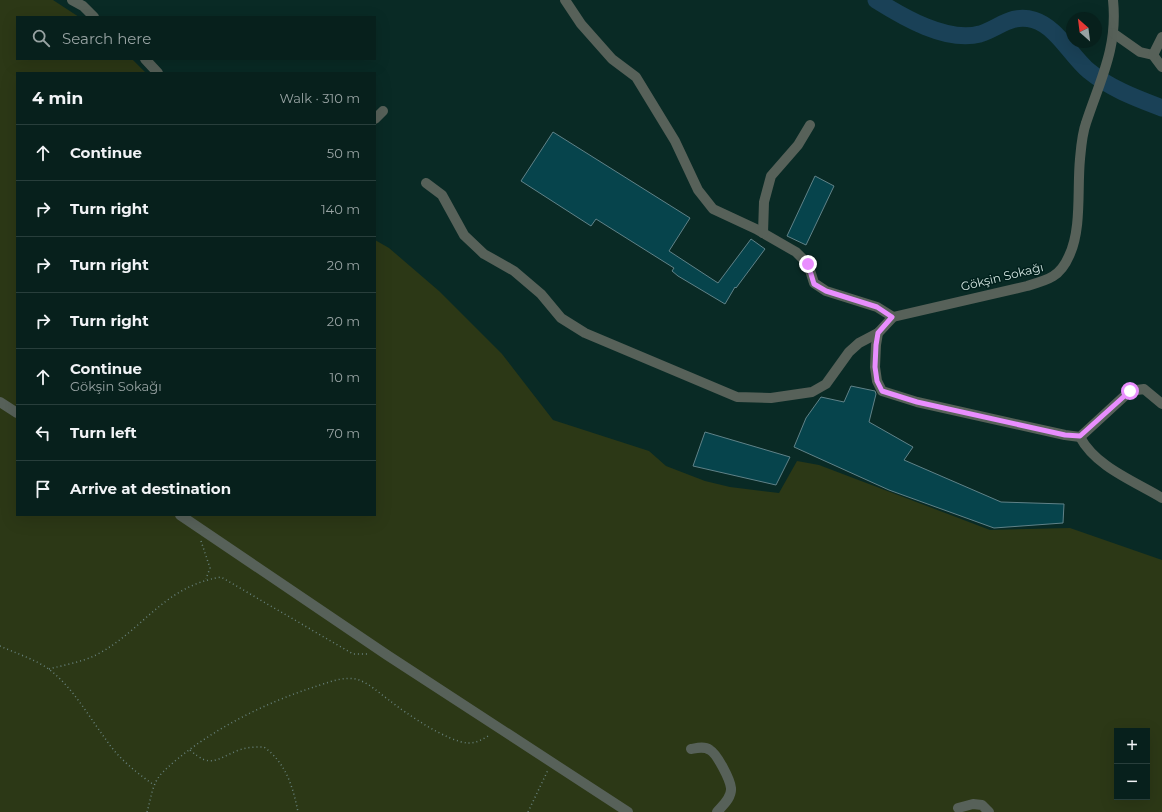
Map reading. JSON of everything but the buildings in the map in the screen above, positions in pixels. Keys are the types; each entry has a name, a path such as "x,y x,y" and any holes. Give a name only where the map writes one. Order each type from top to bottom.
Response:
{"street":[{"path":"72,0 83,6 93,16"},
{"path":"426,184 442,195 464,235 484,254 514,271 541,294 561,318 585,333 736,397 771,398 812,392 826,384 848,352 859,343 878,333 892,317 877,307 826,291 814,284 808,264 796,252 763,233 713,209 698,190 674,141 636,77 612,59 581,24 565,0"},
{"path":"1113,0 1113,34 1140,52 1153,55 1162,67"},
{"name":"Gökşin Sokağı","path":"892,317 1050,280 1062,270 1070,255 1075,236 1080,159 1085,125 1107,66 1113,34"},
{"path":"1153,55 1162,37"},
{"path":"146,60 157,72"},
{"path":"763,233 764,202 771,176 798,145 810,125"},
{"path":"878,333 875,367 877,381 882,391 925,404 1065,435 1080,436 1130,391 1144,389 1162,404"},
{"path":"0,402 16,412"},
{"path":"1080,436 1084,444 1105,465 1162,498"},
{"path":"182,516 387,655 628,812"},
{"path":"691,749 701,747 710,750 718,758 726,776 731,789 728,799 717,812"},
{"path":"958,808 972,804 982,805 989,812"}],"path":[{"path":"196,525 210,568 206,579"},
{"path":"49,669 95,655 120,638 164,601 185,588 206,579 221,576 352,654 387,655"},
{"path":"0,646 49,669 72,694 108,742 136,772 154,785"},
{"path":"147,812 154,785 161,774 190,750 238,719 284,697 331,681 346,679 358,680 371,686 404,712 449,738 468,743 480,741 500,729"},
{"path":"190,750 201,759 208,761 217,760 240,749 264,747 273,753 281,763 294,791 298,812"},
{"path":"528,812 552,763"}],"green space":[{"path":"0,0 53,0 77,16 16,16 16,60 133,60 145,72 16,72 16,516 376,516 376,241 389,248 439,291 502,354 553,420 649,451 666,466 705,481 730,487 779,493 797,461 819,465 990,530 1070,528 1162,560 1162,812 0,812"}],"waterway":[{"path":"876,0 912,21 940,32 954,35 967,36 980,34 1006,22 1019,18 1034,20 1050,29 1057,35 1082,65 1097,77 1124,92 1162,108"}],"route":[{"path":"808,264 814,284 826,291 877,307 892,317 878,333 876,345 875,367 877,381 882,391 888,394 917,402 1065,435 1080,436 1130,391"}]}
